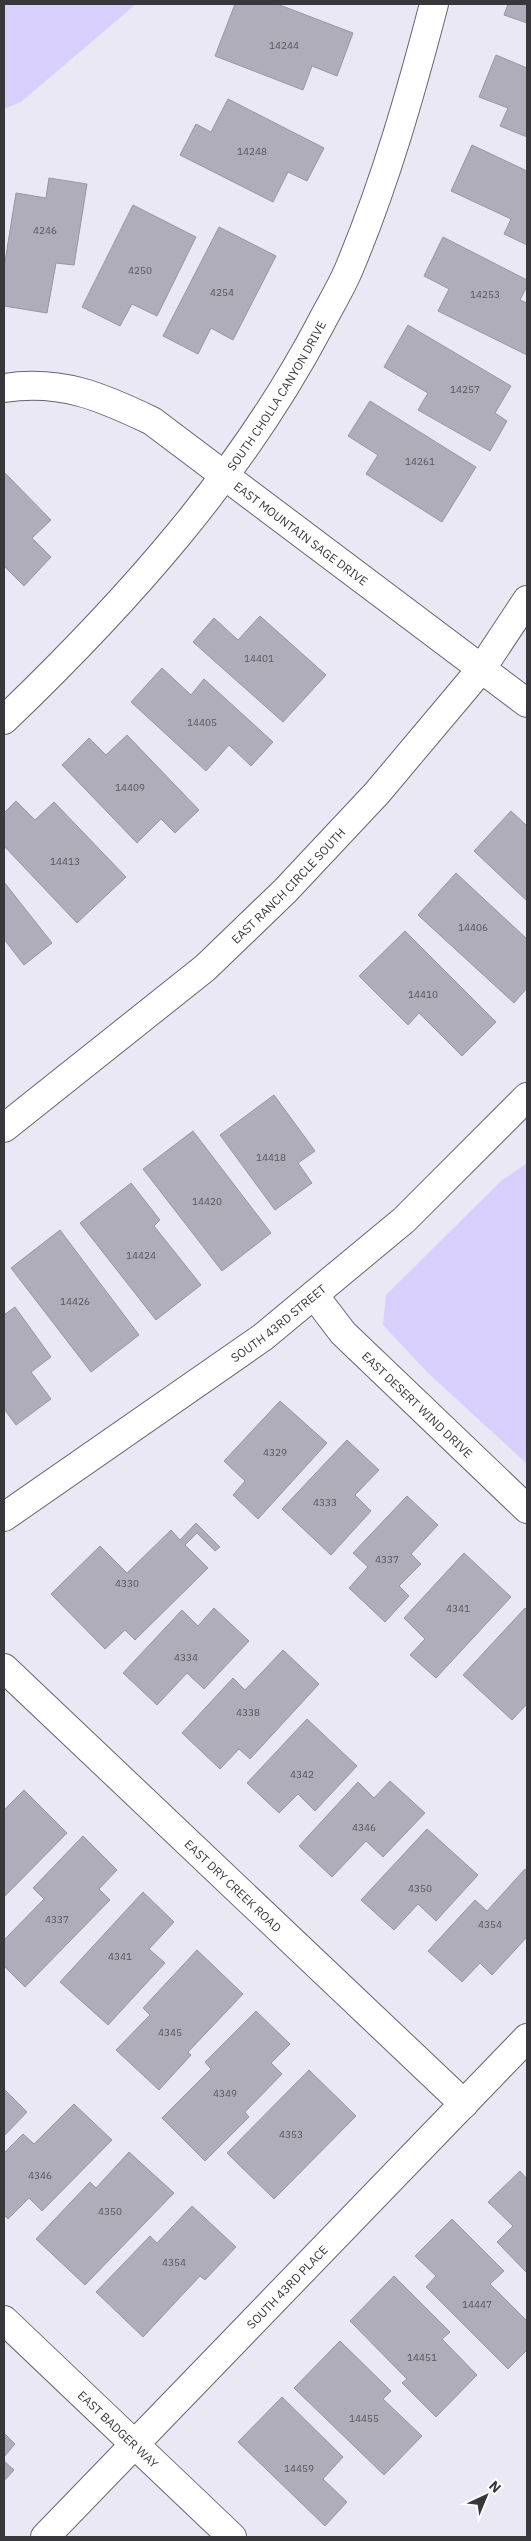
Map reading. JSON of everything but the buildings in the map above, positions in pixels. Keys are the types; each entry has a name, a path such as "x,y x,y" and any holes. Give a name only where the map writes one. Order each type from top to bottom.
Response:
{"street":[{"name":"SOUTH CHOLLA CANYON DRIVE","path":"4,720 65,661 193,517 262,425 297,367 351,266 410,97 434,4"},
{"name":"EAST MOUNTAIN SAGE DRIVE","path":"4,388 60,387 102,397 152,421 527,703"},
{"name":"EAST RANCH CIRCLE SOUTH","path":"4,1128 205,968 285,891 377,793 482,668 527,600"},
{"name":"SOUTH 43RD STREET","path":"4,1517 263,1337 404,1220 527,1097"},
{"name":"EAST DESERT WIND DRIVE","path":"314,1294 343,1333 527,1508"},
{"name":"EAST DRY CREEK ROAD","path":"4,1668 464,2104"},
{"name":"SOUTH 43RD PLACE","path":"45,2537 527,2038"},
{"name":"EAST BADGER WAY","path":"4,2320 232,2537"}],"shaded area":[{"path":"4,4 136,4 21,102 4,109"},
{"path":"527,1163 527,1464 428,1373 383,1325 386,1295 501,1181"}]}
